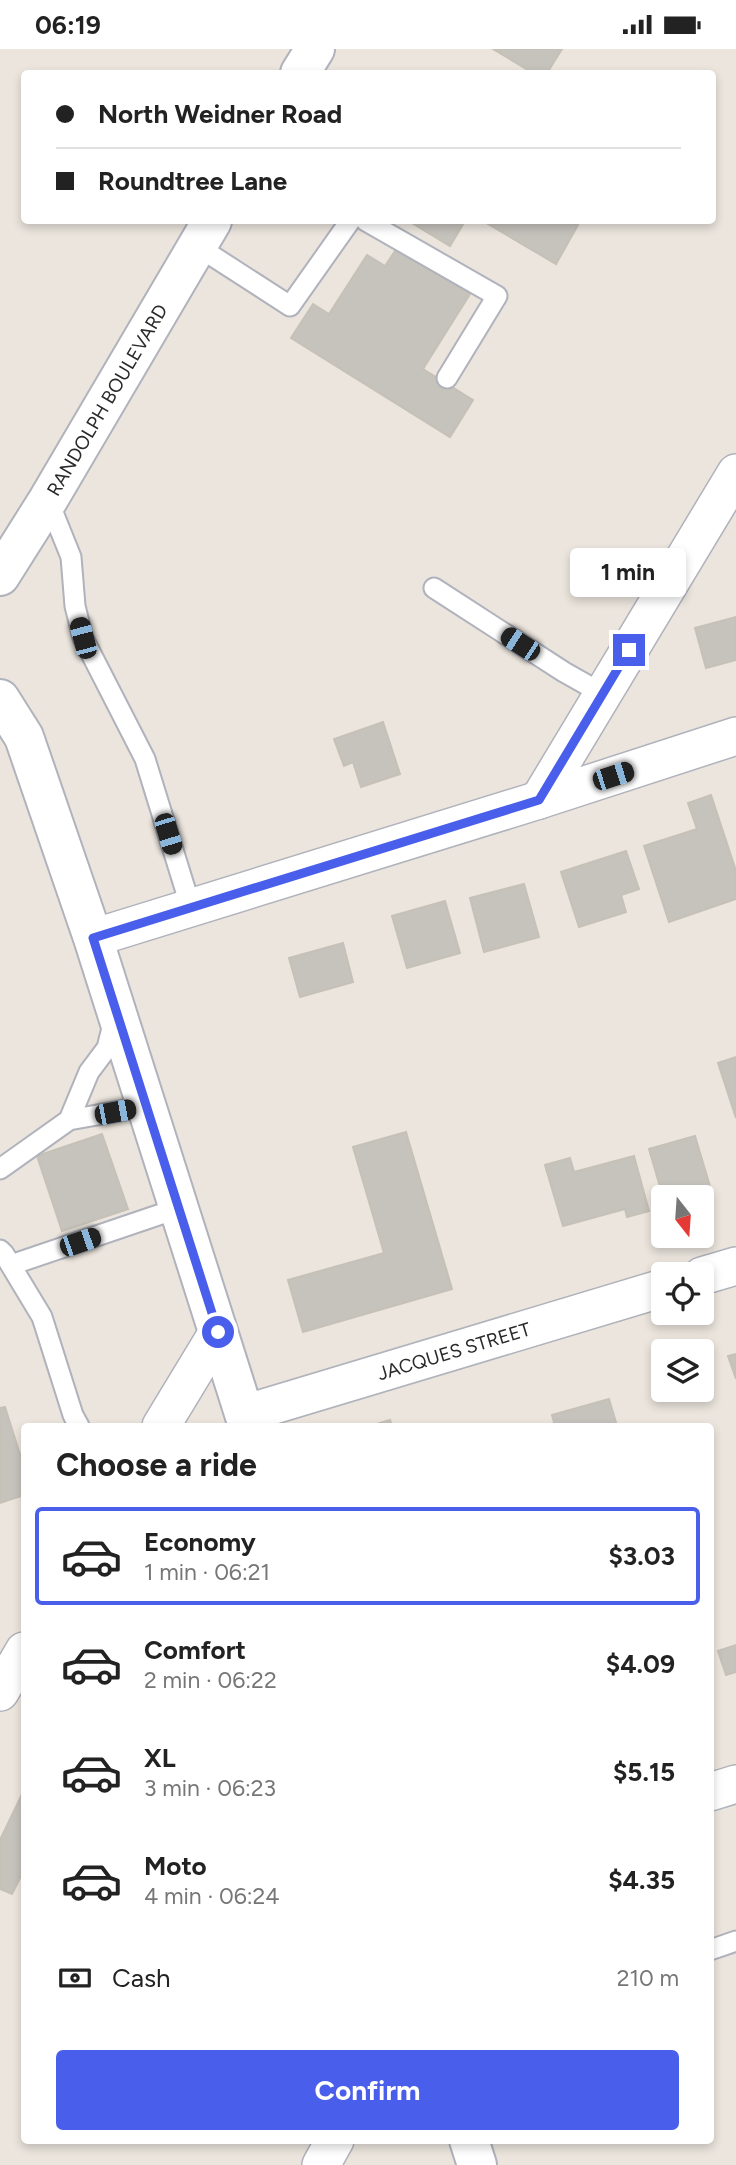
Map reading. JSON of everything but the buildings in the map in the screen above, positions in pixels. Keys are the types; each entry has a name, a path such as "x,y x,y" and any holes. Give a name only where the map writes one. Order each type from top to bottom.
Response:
{"main road":[{"path":"302,70 315,49"},
{"name":"RANDOLPH BOULEVARD","path":"0,576 48,500 204,233"},
{"path":"0,699 24,737 93,938 246,1420"},
{"path":"470,2144 477,2165"}],"street":[{"path":"539,800 736,473"},
{"path":"93,938 736,736"},
{"path":"714,1272 736,1266"},
{"name":"JACQUES STREET","path":"246,1420 651,1292"},
{"path":"163,1423 218,1332"},
{"path":"0,1692 21,1656"},
{"path":"714,1791 736,1784"},
{"path":"321,2165 333,2144"}],"lane":[{"path":"204,233 290,306 348,224"},
{"path":"371,224 498,296 447,377"},
{"path":"48,500 71,557 75,606 83,638 145,759 191,908"},
{"path":"434,588 603,694"},
{"path":"69,1119 89,1072 107,1048 116,1012"},
{"path":"0,1169 69,1119 147,1106"},
{"path":"77,1423 42,1317 5,1257 179,1208"},
{"path":"714,1949 736,1941"}],"route":[{"path":"218,1332 93,938 539,800 629,650"}]}
